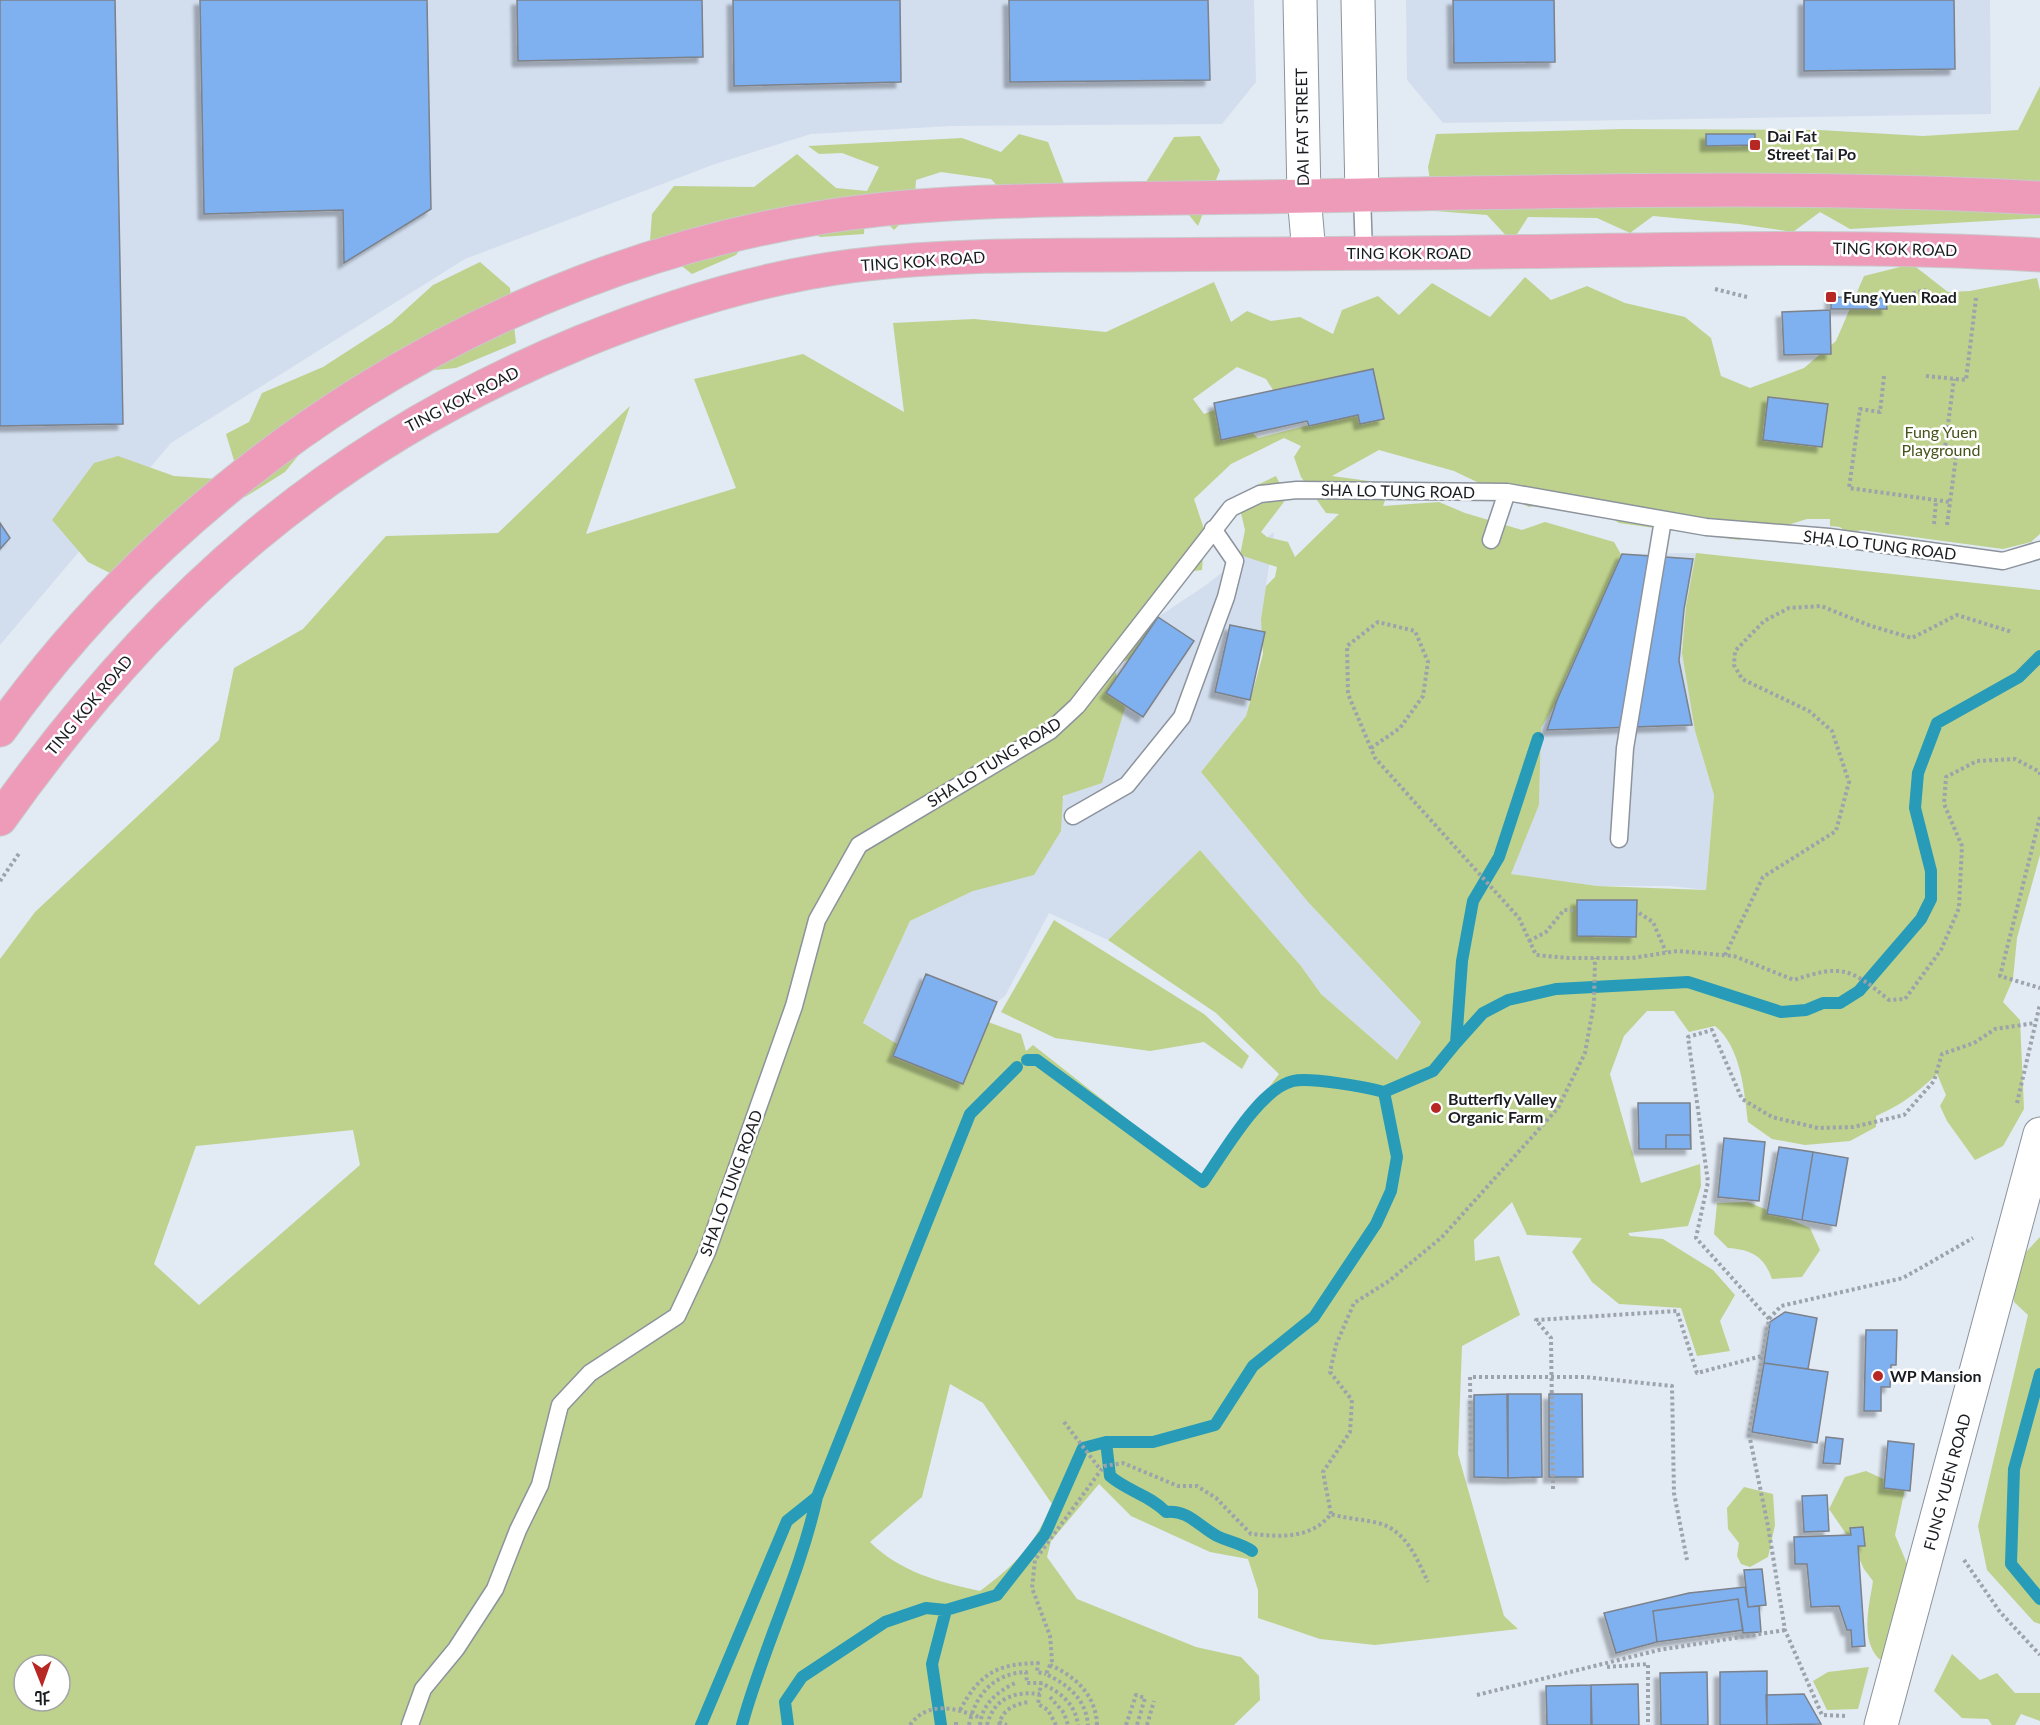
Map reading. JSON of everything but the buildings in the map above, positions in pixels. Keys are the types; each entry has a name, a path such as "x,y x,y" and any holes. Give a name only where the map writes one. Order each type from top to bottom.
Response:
{"main road":[{"path":"0,730 35,682 114,592 163,544 241,477 314,422 388,374 455,339 535,302 601,276 743,232 819,218 986,201 1754,190 2040,198"},
{"name":"TING KOK ROAD","path":"0,819 72,721 123,662 217,568 276,517 347,465 420,419 551,355 647,317 729,291 846,267 998,255 1828,248 2040,255"}],"street":[{"name":"DAI FAT STREET","path":"1300,0 1304,196 1309,253"},
{"path":"1358,0 1362,195"},
{"name":"FUNG YUEN ROAD","path":"1888,1714 2011,1235 2040,1134"}],"lane":[{"path":"1362,195 1364,253"},
{"name":"SHA LO TUNG ROAD","path":"410,1725 423,1689 456,1649 495,1589 518,1530 540,1485 560,1405 590,1373 677,1316 707,1251 794,1006 817,920 859,846 1050,730 1077,706 1231,508 1260,494 1297,490 1507,492 1706,527 1829,537 2003,561 2040,550"},
{"path":"1491,540 1507,492"},
{"path":"1619,839 1625,748 1663,520"},
{"path":"1073,816 1127,785 1182,717 1226,597 1235,561 1213,529"}],"path":[{"path":"1706,286 1747,297"},
{"path":"1926,376 1966,380 1972,346 1976,298"},
{"path":"1884,376 1880,412 1860,409 1849,488 1950,502"},
{"path":"1946,535 1956,457 1944,455 1954,379"},
{"path":"1725,955 1763,878 1836,831 1848,782 1832,731 1809,711 1742,679 1734,666 1735,651 1764,621 1789,608 1800,607 1821,606 1871,626 1912,638 1958,615 2012,632"},
{"path":"1371,748 1400,728 1423,696 1428,662 1415,631 1378,622 1347,646 1348,694 1375,759 1519,918 1536,955 1632,958 1666,952 1734,956 1794,980 1824,970 1846,971 1868,981 1888,1000 1905,999 1941,950 1959,908 1962,846 1944,804 1946,777 1977,761 2015,759 2040,772 2040,777"},
{"path":"2040,817 2000,976 2040,988"},
{"path":"0,881 23,848"},
{"path":"1530,941 1546,932 1564,910 1573,910"},
{"path":"1639,913 1643,912 1653,922 1666,952"},
{"path":"1046,1674 1052,1660 1050,1636 1032,1588 1035,1560 1102,1468 1123,1463 1178,1486 1197,1486 1216,1498 1251,1534 1290,1537 1321,1527 1331,1514 1323,1472 1350,1432 1352,1400 1330,1372 1336,1345 1354,1303 1389,1281 1442,1237 1558,1108 1585,1053 1594,1003 1595,958"},
{"path":"1768,1319 1696,1238 1708,1182 1688,1037 1712,1030 1742,1099 1772,1117 1818,1128 1853,1127 1904,1115 1934,1081 1942,1054 1974,1043 1995,1029 2035,1023"},
{"path":"1888,1714 1822,1715 1785,1630 1768,1526 1749,1434 1768,1319 1781,1306 1903,1278 1986,1230 2011,1235"},
{"path":"1553,1489 1551,1338 1536,1320 1677,1311 1697,1373 1762,1356"},
{"path":"1471,1452 1470,1377 1585,1377 1672,1386 1674,1493 1686,1560"},
{"path":"1064,1422 1102,1468"},
{"path":"1331,1514 1347,1519 1380,1523 1410,1544 1428,1582"},
{"path":"1960,1555 2001,1612 2040,1655"},
{"path":"1477,1695 1659,1650 1785,1630"},
{"path":"960,1710 982,1677 1010,1664 1038,1663 1037,1672 1063,1682 1073,1691 1084,1708 1088,1725"},
{"path":"1606,1667 1648,1664 1648,1725"},
{"path":"1050,1665 1074,1678 1086,1691 1095,1711 1097,1725"},
{"path":"969,1725 971,1714 983,1692 1004,1675 1026,1672 1027,1683 1041,1683 1058,1691 1076,1713 1078,1725"},
{"path":"980,1725 984,1707 992,1698 1015,1683"},
{"path":"1041,1683 1038,1704 1048,1710 1056,1725"},
{"path":"987,1725 994,1709 1003,1697 1015,1693 1040,1694"},
{"path":"1126,1725 1136,1695 1145,1698 1137,1725"},
{"path":"1050,1697 1064,1713 1068,1725"},
{"path":"1147,1725 1154,1701"},
{"path":"1007,1725 999,1723 1004,1712 1017,1704 1029,1702"},
{"path":"910,1725 918,1714 940,1707 960,1710 981,1718"}],"shaded area":[{"path":"0,0 1254,0 1256,82 1222,124 951,126 811,134 715,164 465,259 171,443 0,645"},
{"path":"1406,0 1990,0 1991,114 1443,123 1407,80"},
{"path":"1274,532 1261,619 1265,632 1246,716 1201,772 1308,902 1421,1021 1397,1060 1321,994 1301,966 1200,850 1108,940 1049,913 1005,996 997,1002 963,1084 893,1056 863,1023 910,921 973,891 1041,823 1104,752 1106,693 1158,617 1206,585"},
{"path":"1696,553 1686,606 1682,653 1695,731 1714,795 1706,890 1670,886 1597,886 1510,874 1539,805 1541,728 1622,554"}],"green space":[{"path":"2040,86 2040,218 1850,229 1820,212 1793,232 1739,224 1653,216 1630,233 1597,218 1528,217 1512,242 1487,215 1435,211 1428,167 1436,134 1623,129 1819,130 1923,136 2018,130"},
{"path":"1019,134 1048,142 1065,186 1019,209 991,179 941,172 916,180 914,210 894,230 866,202 864,234 820,237 783,215 760,221 736,255 692,274 650,241 652,214 674,186 754,187 797,154 836,188 867,191 879,167 842,153 819,154 808,146 962,138 1001,152"},
{"path":"1200,136 1220,170 1198,226 1184,209 1146,182 1174,137"},
{"path":"480,262 510,288 516,343 456,368 412,372 318,431 285,472 245,497 226,434 249,422 262,393 323,367 391,323 433,285"},
{"name":"Fung Yuen Playground","path":"1912,264 1948,292 1970,291 2037,278 2040,291 2040,534 2031,542 2003,549 1861,530 1849,534 1840,527 1830,526 1830,519 1807,519 1739,540 1619,523 1582,499 1529,507 1454,471 1379,450 1332,476 1391,484 1383,506 1439,502 1465,513 1522,530 1545,522 1614,542 1623,558 1565,679 1562,693 1541,728 1539,805 1511,874 1597,886 1706,890 1714,795 1695,731 1682,653 1686,606 1696,553 2040,590 2040,855 2017,938 2013,979 2003,1002 2020,1020 2024,1109 2003,1146 1975,1160 1947,1121 1940,1106 1946,1095 1937,1074 1908,1098 1876,1116 1876,1127 1850,1141 1805,1145 1772,1139 1748,1122 1740,1070 1731,1045 1724,1035 1715,1026 1689,1032 1674,1011 1647,1011 1624,1036 1610,1074 1641,1183 1700,1164 1701,1186 1688,1226 1628,1233 1630,1236 1663,1239 1713,1270 1735,1295 1720,1321 1730,1351 1697,1356 1681,1308 1619,1304 1592,1282 1572,1252 1582,1238 1527,1235 1512,1202 1474,1240 1475,1261 1499,1256 1520,1315 1462,1346 1458,1454 1504,1616 1518,1629 1375,1645 1320,1639 1258,1618 1258,1590 1248,1559 1210,1552 1131,1516 1099,1484 1051,1541 1047,1557 1077,1599 1196,1647 1241,1657 1259,1676 1260,1700 1234,1725 0,1725 0,959 35,912 219,740 234,668 303,629 386,536 498,533 630,406 586,534 736,488 694,379 803,354 904,412 893,323 974,319 1106,332 1214,282 1231,322 1247,311 1271,321 1300,317 1333,334 1342,310 1378,296 1399,315 1432,283 1490,317 1525,277 1551,300 1587,286 1625,303 1685,317 1711,338 1721,376 1750,388 1804,368 1836,341 1864,276","holes":["1237,367 1266,379 1285,409 1317,423 1258,438 1222,407 1204,414 1193,399","1284,438 1301,446 1294,457 1301,477 1326,513 1339,514 1295,557 1288,542 1267,537 1261,532 1287,498 1276,476 1253,487 1240,509 1245,530 1240,555 1277,567 1275,577 1266,586 1261,619 1263,654 1246,716 1201,772 1308,902 1421,1022 1397,1060 1321,994 1301,966 1200,850 1108,940 1216,1013 1279,1074 1201,1177 1033,1045 1026,1051 1021,1034 972,1016 918,1057 863,1023 910,921 973,891 1034,875 1061,831 1063,796 1102,783 1125,708 1114,666 1153,648 1153,610 1187,572 1202,570 1205,532 1194,499 1231,464","353,1130 360,1165 199,1305 154,1264 196,1146","950,1384 983,1403 1052,1504 1038,1532 1023,1553 980,1591 950,1584 907,1568 870,1542 922,1497"]},
{"path":"118,456 174,476 218,479 114,575 88,562 52,520 94,463"},
{"path":"1054,920 1204,1014 1249,1056 1242,1069 1204,1042 1150,1051 1055,1038 1001,1012"},
{"path":"1748,1202 1810,1228 1820,1250 1802,1277 1772,1279 1765,1265 1756,1256 1744,1250 1728,1248 1714,1234 1717,1203"},
{"path":"2040,1237 2040,1624 2034,1622 1987,1570 1978,1526 2028,1315 2014,1302 2011,1268"},
{"path":"1866,1471 1905,1489 1895,1535 1910,1571 1890,1660 1879,1659 1869,1642 1867,1622 1873,1581 1864,1569 1851,1541 1829,1509 1845,1477"},
{"path":"1744,1487 1773,1494 1775,1525 1768,1557 1750,1567 1741,1564 1737,1556 1739,1543 1728,1529 1727,1508"},
{"path":"1952,1654 1980,1680 1997,1673 2015,1693 2040,1693 2040,1721 2021,1714 2015,1725 1992,1725 1988,1719 1962,1718 1934,1691"},
{"path":"1869,1667 1858,1709 1827,1710 1813,1681 1828,1672"}],"waterway":[{"path":"1456,1043 1483,1013 1508,1000 1556,989 1688,982 1781,1012 1806,1010 1823,1003 1840,1003 1859,991 1921,919 1931,899 1931,871 1915,808 1918,773 1937,723 2019,677 2040,656"},
{"path":"788,1725 785,1702 802,1677 885,1622 926,1608 946,1610 997,1595 1045,1534 1083,1448 1106,1442 1153,1442 1215,1425 1253,1366 1314,1317 1376,1224 1391,1191 1397,1157 1384,1092 1433,1071 1456,1043 1462,961 1473,901 1499,857 1538,738"},
{"path":"1027,1060 1037,1060 1203,1182 1255,1109 1280,1086 1293,1081 1312,1080 1384,1092"},
{"path":"701,1725 787,1521 817,1497 970,1114 1017,1067"},
{"path":"2040,1374 2014,1469 2011,1564 2040,1599"},
{"path":"1106,1442 1110,1476 1153,1501 1166,1512 1187,1516 1217,1536 1252,1551"},
{"path":"742,1725 801,1555 817,1497"},
{"path":"941,1725 932,1664 946,1610"}],"place":[{"name":"Dai Fat Street Tai Po","path":"1755,145"},
{"name":"Fung Yuen Road","path":"1831,297"},
{"name":"Butterfly Valley Organic Farm","path":"1436,1108"},
{"name":"WP Mansion","path":"1878,1376"}]}
